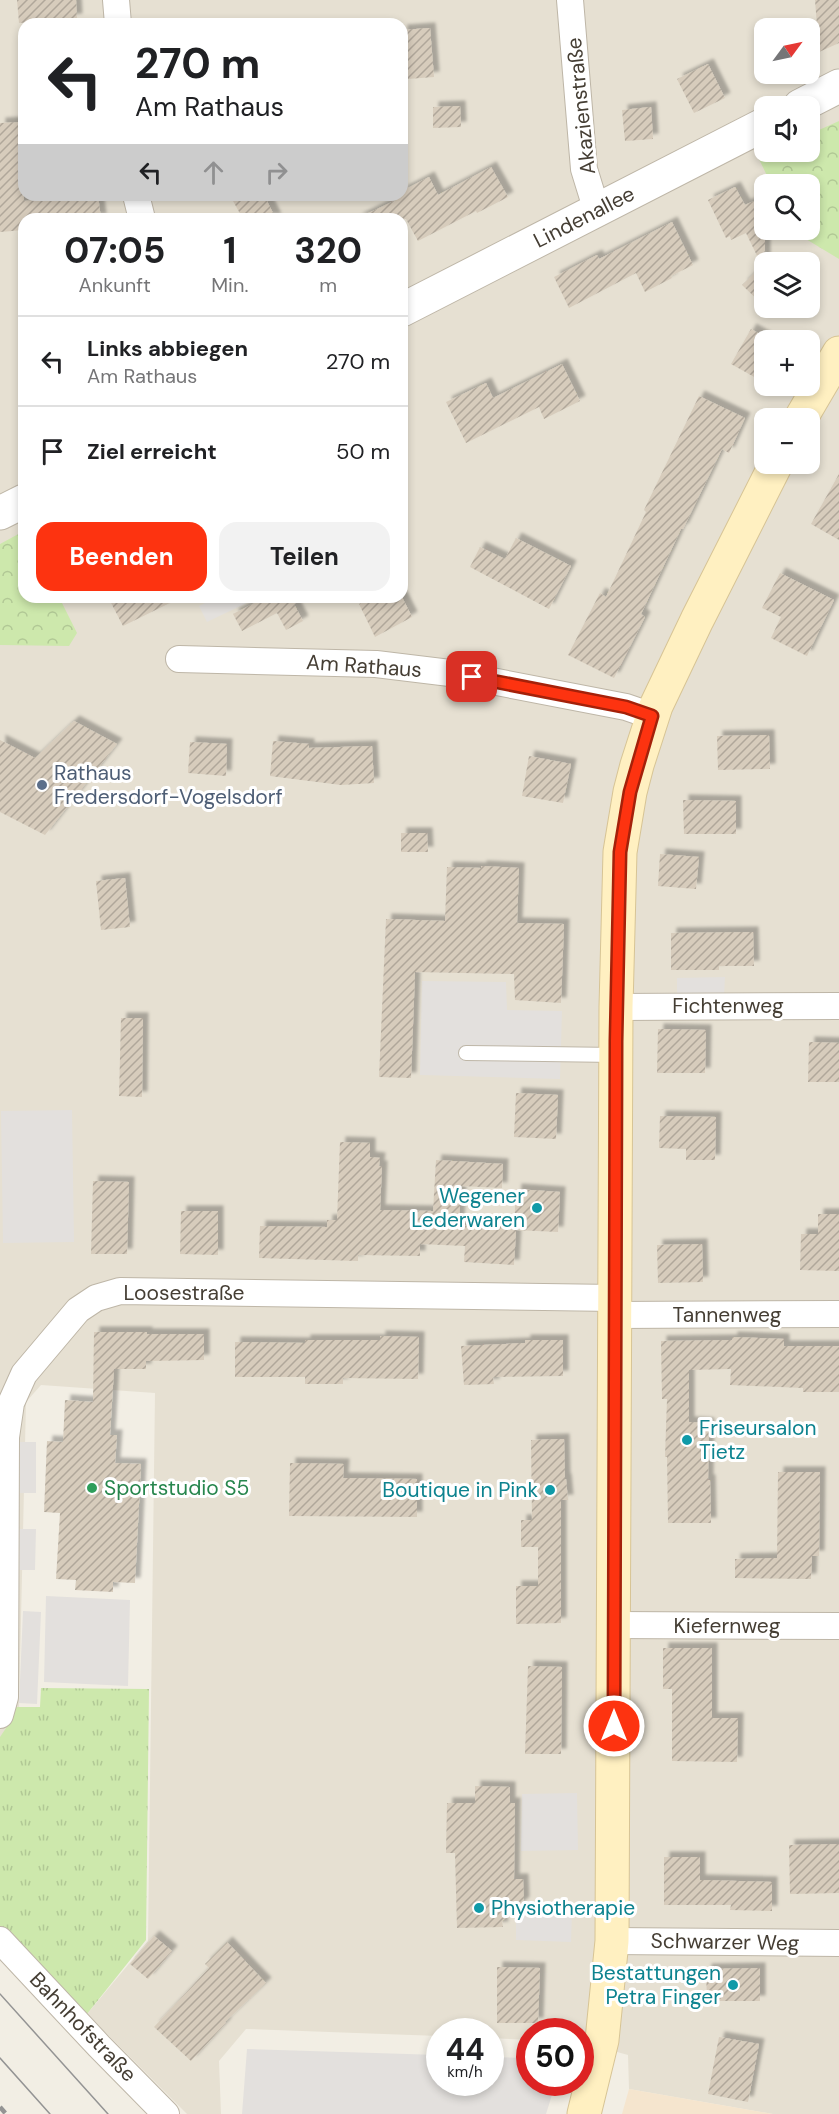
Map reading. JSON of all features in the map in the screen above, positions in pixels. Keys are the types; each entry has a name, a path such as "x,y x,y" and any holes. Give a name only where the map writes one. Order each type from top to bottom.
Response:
{"main road":[{"path":"807,408 839,352"},
{"path":"584,2114 602,2040 612,1941 616,1007 620,852 630,792 652,716 697,620 771,474"}],"street":[{"path":"116,0 118,18"},
{"name":"Akazienstraße","path":"570,0 584,169 592,195 600,210"},
{"path":"820,96 837,88"},
{"name":"Lindenallee","path":"408,307 754,130"},
{"path":"0,513 18,504"},
{"name":"Am Rathaus","path":"179,658 376,664 415,668 626,707 652,716"},
{"name":"Fichtenweg","path":"616,1007 839,1006"},
{"name":"Loosestraße","path":"0,1715 4,1697 6,1437 11,1402 24,1374 78,1310 96,1298 120,1291 615,1306"},
{"name":"Tannenweg","path":"615,1306 839,1314"},
{"name":"Kiefernweg","path":"614,1625 839,1626"},
{"name":"Bahnhofstraße","path":"0,1940 166,2114"},
{"name":"Schwarzer Weg","path":"612,1941 839,1943"}],"lane":[{"path":"466,1053 616,1055"}],"shaded area":[{"path":"0,0 839,0 839,2114 773,2114 629,2089 628,2055 594,2046 594,2018 516,2018 516,2039 504,2039 504,2018 426,2018 426,2036 246,2029 219,2061 221,2114 187,2114 87,2014 148,1941 155,1393 41,1385 26,1402 18,1749 0,1765"},
{"path":"205,603 247,603 207,622 199,606"},
{"path":"725,977 724,995 677,996 677,978"},
{"path":"422,981 506,982 507,1010 562,1011 560,1079 420,1075"},
{"path":"72,1110 74,1242 3,1243 1,1111"},
{"path":"13,1442 36,1442 36,1493 13,1493"},
{"path":"14,1529 36,1529 35,1570 13,1570"},
{"path":"46,1596 130,1600 128,1686 44,1682"},
{"path":"23,1611 41,1612 37,1704 19,1703"},
{"path":"577,1793 578,1850 521,1851 522,1794"},
{"path":"516,1910 572,1912 571,1942 516,1940"},
{"path":"247,2049 426,2055 426,2096 504,2096 504,2057 516,2058 516,2096 552,2096 546,2114 242,2114"},
{"path":"629,2089 773,2114 622,2114"}],"green space":[{"path":"839,121 839,259 808,240 820,240 820,174 766,174 760,162 820,162 820,130"},
{"path":"18,534 18,603 62,603 77,633 69,646 0,645 0,544"},
{"path":"41,1688 149,1689 146,1940 83,2019 0,1929 0,1737 16,1707 40,1707"}],"building":[{"path":"17,0 76,0 77,18 19,18"},
{"path":"815,0 839,0 839,43 820,52 820,18 816,18"},
{"path":"430,28 434,77 408,79 408,30"},
{"path":"708,64 725,98 694,113 677,79"},
{"path":"460,106 461,127 433,128 433,107"},
{"path":"651,107 653,139 625,141 622,110"},
{"path":"18,122 18,201 99,201 100,213 18,213 18,230 0,232 0,123"},
{"path":"491,167 508,197 418,241 408,223 408,213 369,213 394,201 408,201 408,188 429,177 438,195"},
{"path":"735,187 745,205 754,201 754,240 765,240 765,252 755,252 746,233 731,240 730,236 726,238 708,200"},
{"path":"233,201 267,201 273,213 240,213"},
{"path":"672,222 693,265 645,292 636,273 569,308 554,277 597,255 599,259"},
{"path":"754,274 754,296 742,285"},
{"path":"751,329 754,331 754,377 731,364"},
{"path":"562,364 580,401 544,419 539,407 466,443 446,402 486,383 493,398"},
{"path":"699,396 745,418 729,453 722,449 681,529 641,614 645,617 614,678 568,655 600,593 606,597 646,512 644,510"},
{"path":"839,474 839,540 811,524"},
{"path":"516,538 571,566 549,609 470,567 480,547 505,559"},
{"path":"780,573 834,600 807,656 771,638 781,617 762,608"},
{"path":"111,603 170,603 123,626"},
{"path":"254,603 296,603 294,604 303,621 286,630 277,613 242,631 233,614"},
{"path":"405,603 412,617 375,637 359,604"},
{"name":"Rathaus Fredersdorf-Vogelsdorf","path":"74,721 117,744 45,835 0,812 0,740 35,758"},
{"path":"769,735 770,769 718,770 717,736"},
{"path":"273,741 309,744 309,748 372,746 374,783 341,785 270,776"},
{"path":"190,742 227,744 226,776 188,773"},
{"path":"529,756 571,764 563,803 522,796"},
{"path":"683,800 736,801 736,834 684,834"},
{"path":"401,833 427,833 428,852 401,852"},
{"path":"660,854 699,857 696,889 658,886"},
{"path":"481,866 519,868 517,923 564,924 561,1003 515,1000 514,974 415,972 411,1078 379,1077 386,919 445,921 447,867 481,868"},
{"path":"125,878 130,927 101,930 96,881"},
{"path":"753,932 754,966 719,966 719,970 671,970 671,933"},
{"path":"121,1018 143,1018 142,1097 119,1096"},
{"path":"658,1029 706,1030 705,1073 657,1073"},
{"path":"809,1042 839,1043 839,1082 808,1082"},
{"path":"516,1093 558,1095 556,1139 514,1137"},
{"path":"660,1116 716,1117 715,1160 686,1160 686,1149 659,1148"},
{"path":"340,1142 370,1143 370,1157 380,1158 379,1166 382,1166 380,1210 433,1211 436,1160 503,1164 502,1188 461,1186 459,1225 514,1228 516,1189 560,1192 558,1232 516,1230 514,1265 464,1262 465,1246 420,1244 420,1256 358,1255 358,1261 259,1258 260,1226 327,1227 327,1220 337,1220"},
{"path":"93,1181 129,1182 127,1254 91,1254"},
{"path":"181,1211 218,1211 218,1255 180,1254"},
{"path":"818,1214 839,1214 839,1271 800,1270 801,1234 818,1234"},
{"path":"702,1244 703,1282 658,1283 657,1245"},
{"name":"Sportstudio S5","path":"94,1332 204,1334 204,1360 146,1361 146,1369 114,1369 110,1435 117,1435 115,1463 141,1464 135,1583 113,1582 113,1592 75,1590 76,1580 56,1579 60,1513 44,1512 47,1441 63,1442 65,1400 93,1402"},
{"path":"380,1336 419,1337 418,1379 343,1378 343,1384 305,1384 305,1377 235,1377 235,1342 305,1343 305,1340 380,1340"},
{"path":"732,1337 784,1339 784,1346 839,1346 839,1392 803,1392 803,1388 730,1385 731,1369 689,1370 689,1422 709,1423 708,1480 710,1480 711,1523 668,1523 667,1457 665,1457 667,1399 662,1399 661,1341 732,1340"},
{"path":"525,1340 563,1340 563,1376 493,1377 494,1384 464,1385 461,1346 525,1343"},
{"path":"564,1439 568,1500 561,1500 561,1623 516,1624 516,1586 538,1586 538,1547 521,1547 521,1520 532,1520 531,1440"},
{"path":"290,1463 344,1464 343,1478 417,1479 417,1517 289,1516"},
{"path":"778,1472 820,1472 819,1556 812,1556 811,1579 735,1578 735,1559 777,1558"},
{"path":"663,1648 712,1648 712,1718 738,1718 737,1762 672,1761 672,1689 663,1689"},
{"path":"528,1666 562,1667 561,1754 525,1754"},
{"path":"475,1786 510,1787 510,1803 515,1803 514,1879 523,1879 524,1902 502,1921 503,1927 457,1928 455,1853 446,1853 447,1803 475,1803"},
{"path":"839,1844 839,1893 790,1894 789,1845"},
{"path":"664,1857 700,1857 700,1880 772,1882 772,1911 730,1910 731,1905 664,1905"},
{"path":"154,1936 172,1951 148,1979 130,1964"},
{"path":"227,1942 266,1983 225,2022 191,2061 154,2027 209,1968 205,1964"},
{"path":"497,1967 540,1968 538,2018 516,2018 516,2023 504,2023 504,2018 497,2018"},
{"name":"Bestattungen Petra Finger","path":"760,1968 760,2001 707,2001 706,1969"},
{"path":"719,2037 759,2044 748,2102 708,2094"}],"tram line":[{"path":"0,1994 108,2114"},
{"path":"0,2058 50,2114"}],"railway":[{"path":"0,2107 6,2114"}],"place":[{"name":"Rathaus Fredersdorf-Vogelsdorf","path":"42,785"},
{"name":"Wegener Lederwaren","path":"537,1208"},
{"name":"Friseursalon Tietz","path":"687,1440"},
{"name":"Sportstudio S5","path":"92,1488"},
{"name":"Boutique in Pink","path":"550,1490"},
{"name":"Physiotherapie","path":"479,1908"},
{"name":"Bestattungen Petra Finger","path":"733,1985"}],"route":[{"path":"472,677 626,707 652,716 630,792 620,852 616,1041 614,1726"}]}
